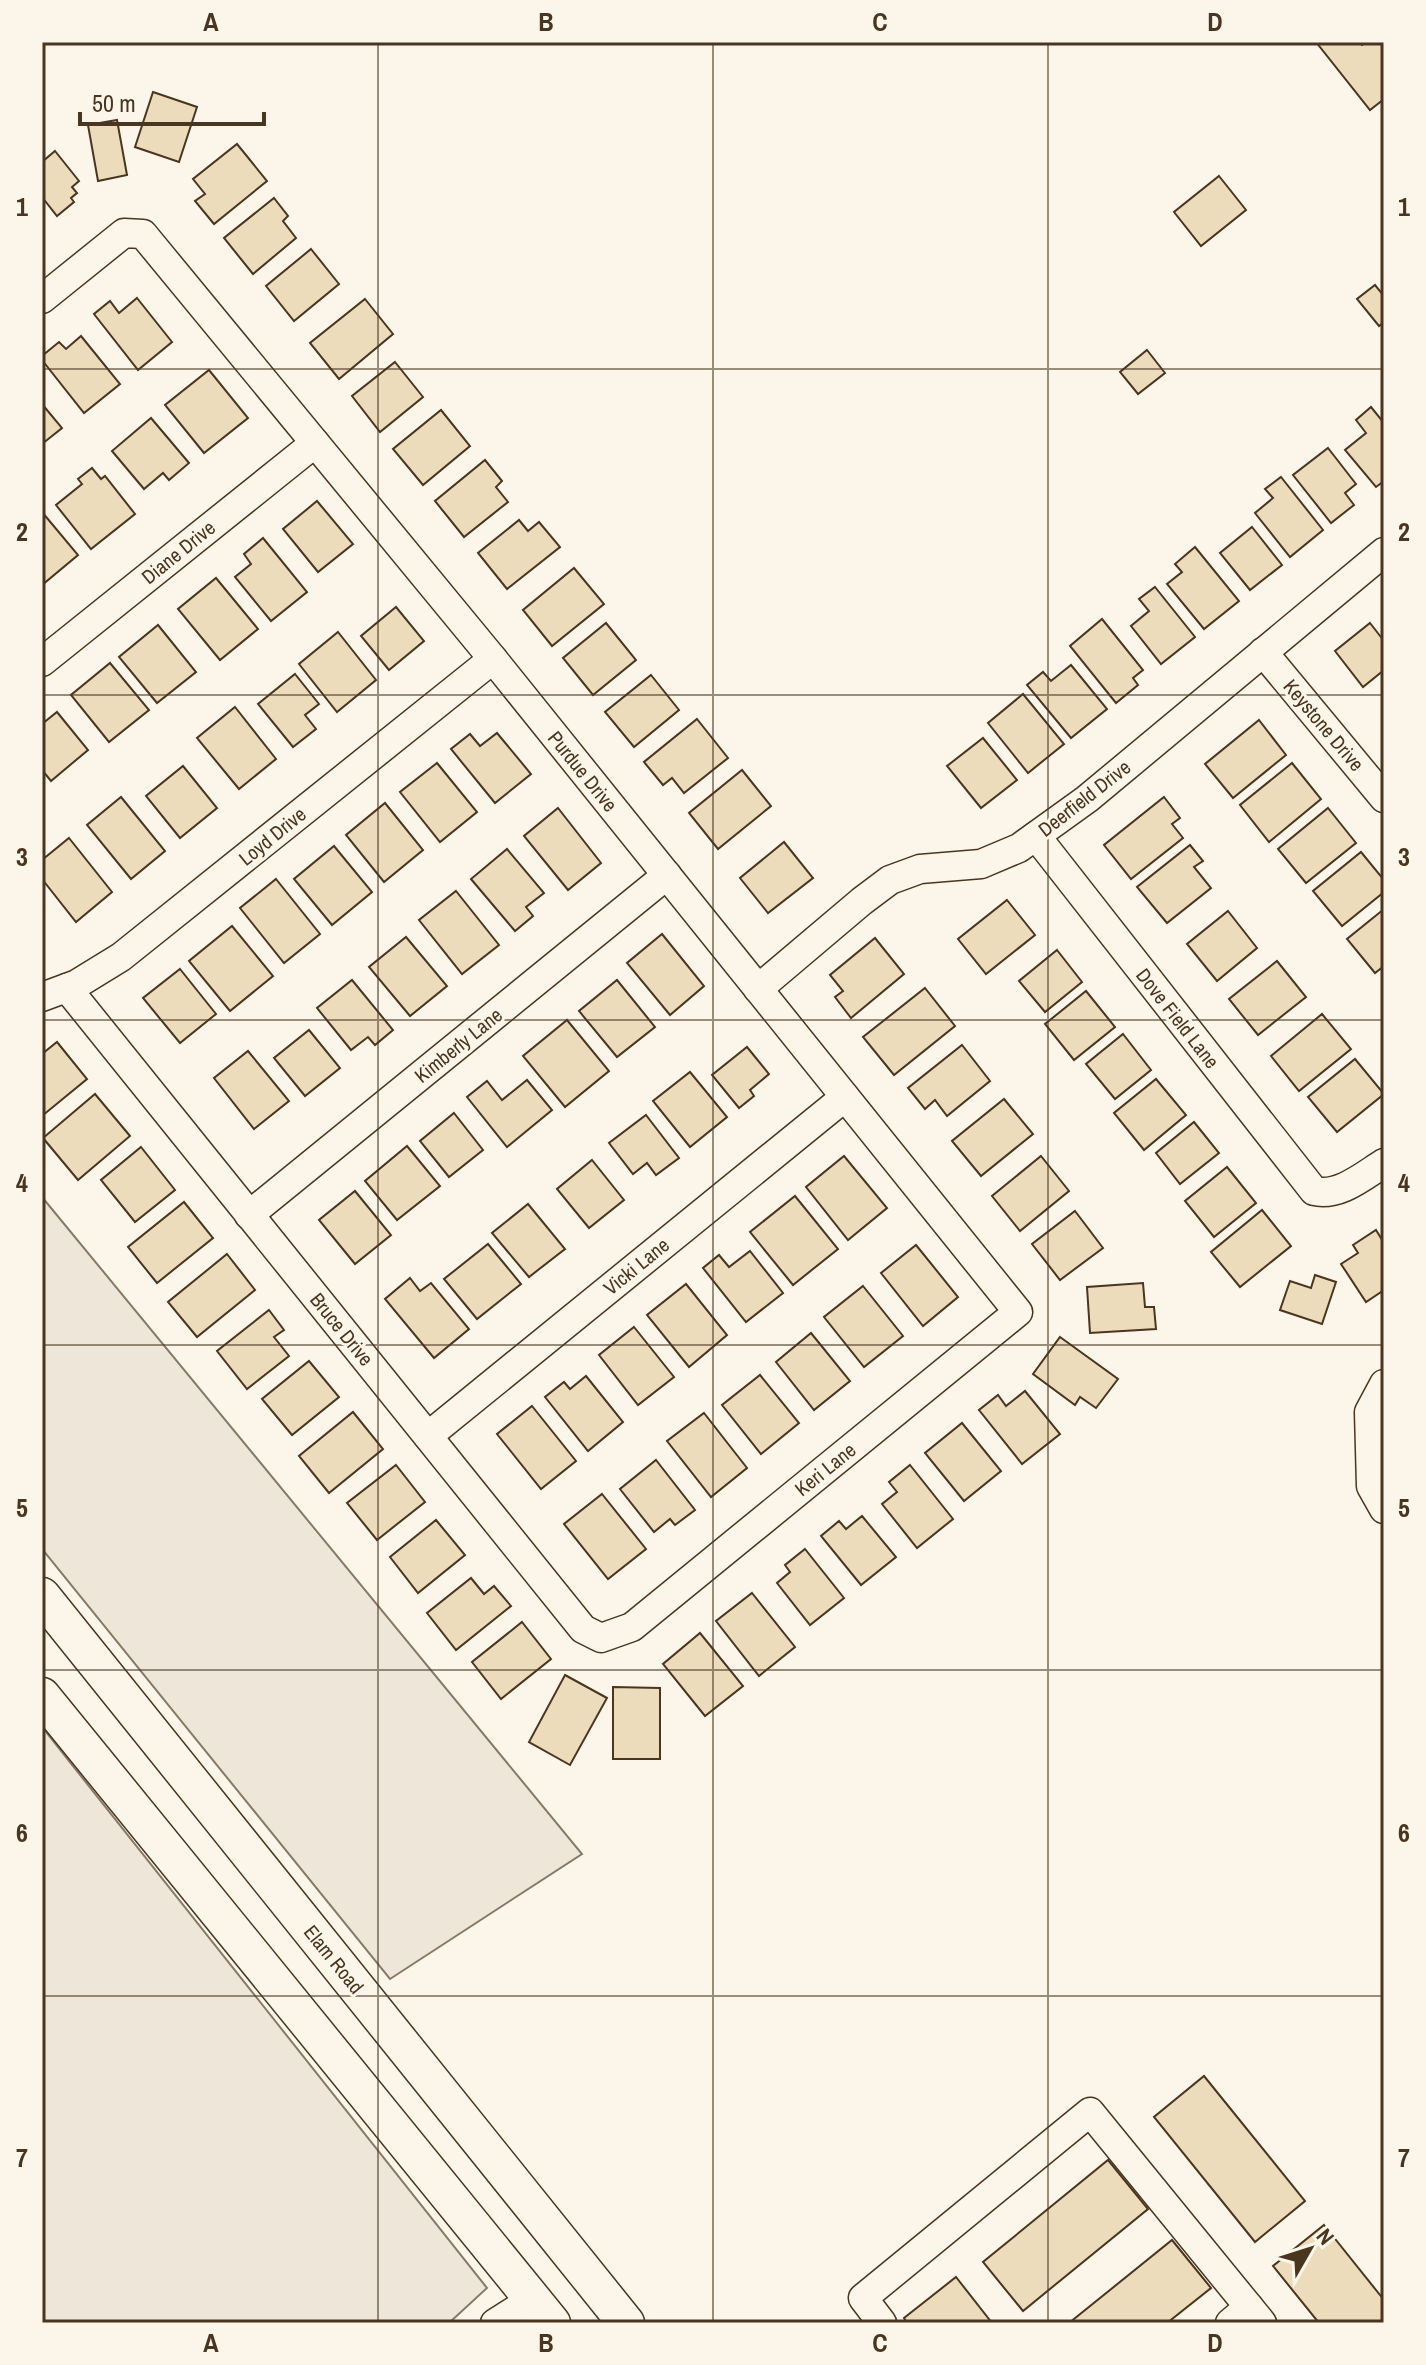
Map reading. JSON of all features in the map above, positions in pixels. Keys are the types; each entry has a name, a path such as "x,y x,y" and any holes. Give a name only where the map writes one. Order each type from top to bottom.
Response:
{"main road":[{"name":"Elam Road","path":"42,1596 626,2323"},
{"path":"42,1696 542,2311"},
{"path":"359,2085 405,2047"}],"street":[{"name":"Purdue Drive","path":"42,299 124,233 143,234 493,659 1018,1312"},
{"name":"Diane Drive","path":"42,662 315,443"},
{"name":"Deerfield Drive","path":"758,989 890,880 920,869 981,864 1019,848 1087,799 1384,552"},
{"name":"Keystone Drive","path":"1263,652 1384,798"},
{"name":"Loyd Drive","path":"54,992 121,957 493,659"},
{"name":"Dove Field Lane","path":"1036,836 1314,1191 1325,1193 1346,1187 1384,1163"},
{"name":"Kimberly Lane","path":"249,1215 667,875"},
{"name":"Bruce Drive","path":"54,992 249,1215 583,1629 601,1638 632,1627"},
{"name":"Vicki Lane","path":"428,1436 845,1097"},
{"name":"Keri Lane","path":"632,1627 1018,1312"},
{"path":"1384,1384 1369,1412 1371,1486 1384,1509"},
{"path":"882,2323 863,2298 1090,2112 1247,2318"},
{"path":"495,2323 542,2311"}],"shaded area":[{"path":"42,1197 582,1854 390,1979 42,1549"},
{"path":"42,1727 487,2288 449,2323 42,2323"}],"building":[{"path":"1316,42 1359,42 1362,45 1366,42 1384,42 1384,99 1370,110"},
{"path":"153,92 197,107 179,162 135,147"},
{"path":"117,120 127,175 98,181 88,125"},
{"path":"237,144 267,181 214,224 195,201 205,194 193,179"},
{"path":"55,151 79,181 72,187 77,193 71,198 74,202 57,216 42,197 42,162"},
{"path":"1219,176 1246,210 1201,246 1174,212"},
{"path":"274,198 288,216 283,221 296,238 253,274 224,238"},
{"path":"311,249 339,284 294,321 266,286"},
{"path":"1375,285 1384,296 1384,322 1379,326 1357,299"},
{"path":"137,298 172,342 138,370 94,314 110,301 119,313"},
{"path":"365,299 393,334 339,379 310,343"},
{"path":"81,336 120,384 84,413 42,360 42,356 59,342 66,349"},
{"path":"1147,350 1165,373 1138,394 1120,372"},
{"path":"395,362 423,397 380,432 352,396"},
{"path":"209,370 248,418 204,453 165,405"},
{"path":"42,404 62,428 42,444"},
{"path":"1371,407 1384,423 1384,481 1376,487 1345,450 1366,433 1356,420"},
{"path":"441,410 470,446 423,485 393,449"},
{"path":"151,418 189,463 169,480 163,473 144,489 112,451"},
{"path":"1328,448 1356,484 1345,493 1354,505 1331,523 1293,475"},
{"path":"485,460 502,481 496,487 508,502 464,537 435,501"},
{"path":"92,468 101,479 105,476 135,514 91,549 56,505 82,484 78,479"},
{"path":"1281,477 1323,530 1290,557 1255,513 1273,498 1265,489"},
{"path":"317,501 353,544 318,572 283,529"},
{"path":"42,512 78,555 42,585"},
{"path":"519,520 528,531 539,522 560,547 507,589 478,553"},
{"path":"1252,527 1282,565 1250,590 1220,553"},
{"path":"263,538 307,592 271,621 235,577 251,564 244,554"},
{"path":"1195,547 1239,601 1204,629 1167,584 1182,572 1175,564"},
{"path":"574,568 604,604 552,646 523,610"},
{"path":"216,578 258,629 220,660 178,609"},
{"path":"1155,587 1195,637 1161,664 1131,626 1149,611 1139,599"},
{"path":"396,607 424,641 389,670 361,636"},
{"path":"1102,619 1143,670 1133,678 1138,685 1116,703 1070,646"},
{"path":"606,623 636,660 593,695 563,658"},
{"path":"1370,623 1384,641 1384,670 1363,687 1335,651"},
{"path":"158,625 196,672 157,703 119,657"},
{"path":"338,632 376,680 337,712 299,664"},
{"path":"110,663 149,710 109,742 71,695"},
{"path":"1071,665 1107,709 1071,738 1027,685 1043,672 1051,681"},
{"path":"295,674 319,704 305,715 316,729 293,747 258,704"},
{"path":"651,675 679,710 634,747 605,712"},
{"path":"1023,694 1064,744 1028,773 988,723"},
{"path":"235,707 276,759 239,789 197,738"},
{"path":"57,712 88,750 51,781 42,770 42,724"},
{"path":"697,719 728,758 684,793 672,778 663,785 644,762"},
{"path":"1259,720 1286,755 1233,798 1205,764"},
{"path":"497,733 531,774 495,803 451,749 470,734 480,746"},
{"path":"983,738 1017,780 981,808 947,766"},
{"path":"437,763 477,812 440,842 400,792"},
{"path":"1292,763 1321,799 1269,842 1240,805"},
{"path":"183,766 217,808 180,838 146,796"},
{"path":"742,770 771,806 718,849 689,813"},
{"path":"121,797 165,851 131,879 87,825"},
{"path":"1164,797 1180,818 1172,824 1183,838 1131,879 1104,845"},
{"path":"385,803 423,850 384,882 346,835"},
{"path":"558,808 601,863 568,890 524,836"},
{"path":"1328,808 1356,843 1306,883 1278,849"},
{"path":"69,838 112,892 76,922 42,879 42,860"},
{"path":"784,842 813,878 768,913 740,878"},
{"path":"1190,845 1203,861 1194,867 1211,888 1167,923 1137,887"},
{"path":"334,846 372,892 332,925 294,879"},
{"path":"507,849 544,893 526,907 533,916 515,931 471,879"},
{"path":"1361,852 1384,880 1384,892 1342,926 1313,891"},
{"path":"276,879 320,934 284,963 240,908"},
{"path":"456,891 499,945 462,974 419,920"},
{"path":"1007,900 1035,935 986,974 958,939"},
{"path":"1384,909 1384,966 1375,973 1347,939"},
{"path":"1228,911 1257,948 1217,981 1187,944"},
{"path":"232,926 273,976 230,1011 189,961"},
{"path":"662,934 704,986 670,1015 627,963"},
{"path":"406,937 447,986 410,1016 369,967"},
{"path":"875,938 904,974 851,1018 835,997 843,991 830,975"},
{"path":"1057,950 1082,982 1045,1012 1019,981"},
{"path":"1277,961 1306,997 1258,1035 1229,999"},
{"path":"180,969 216,1014 180,1043 143,998"},
{"path":"352,980 393,1030 375,1045 368,1037 351,1050 317,1008"},
{"path":"617,980 655,1027 617,1057 579,1011"},
{"path":"925,988 955,1026 894,1075 863,1037"},
{"path":"1086,991 1115,1027 1074,1060 1045,1024"},
{"path":"1322,1014 1351,1049 1299,1091 1271,1056"},
{"path":"567,1020 609,1071 565,1107 523,1056"},
{"path":"309,1030 340,1068 305,1096 274,1058"},
{"path":"1123,1034 1151,1070 1115,1099 1086,1064"},
{"path":"57,1042 87,1079 42,1116 42,1054"},
{"path":"962,1045 990,1081 947,1116 935,1100 925,1109 908,1088"},
{"path":"747,1047 769,1074 750,1090 754,1096 739,1108 712,1075"},
{"path":"248,1051 289,1101 254,1129 214,1078"},
{"path":"1355,1059 1384,1094 1337,1132 1308,1097"},
{"path":"690,1072 727,1117 690,1147 653,1101"},
{"path":"1156,1079 1186,1115 1144,1150 1114,1113"},
{"path":"527,1080 552,1110 507,1147 467,1097 487,1081 502,1100"},
{"path":"95,1094 130,1136 78,1180 43,1138"},
{"path":"1004,1099 1033,1134 981,1176 952,1141"},
{"path":"454,1113 483,1150 449,1177 420,1141"},
{"path":"646,1115 679,1158 656,1175 647,1163 633,1174 609,1143"},
{"path":"1194,1122 1219,1153 1180,1184 1156,1153"},
{"path":"407,1146 440,1186 397,1220 365,1181"},
{"path":"141,1147 175,1190 135,1222 101,1180"},
{"path":"844,1156 887,1208 848,1240 806,1187"},
{"path":"1041,1156 1069,1191 1020,1231 992,1196"},
{"path":"592,1160 624,1200 589,1228 557,1189"},
{"path":"1227,1167 1256,1203 1214,1237 1185,1201"},
{"path":"355,1191 391,1235 355,1264 319,1220"},
{"path":"795,1196 838,1249 793,1285 750,1232"},
{"path":"184,1202 213,1238 157,1283 128,1247"},
{"path":"528,1204 565,1249 529,1277 492,1233"},
{"path":"1262,1210 1291,1246 1240,1287 1211,1252"},
{"path":"1075,1211 1103,1248 1060,1280 1032,1244"},
{"path":"1376,1230 1384,1243 1384,1290 1366,1302 1341,1264 1358,1253 1353,1245"},
{"path":"488,1244 521,1284 477,1319 444,1279"},
{"path":"916,1245 958,1297 923,1326 881,1273"},
{"path":"750,1251 783,1293 746,1322 703,1268 719,1255 729,1267"},
{"path":"227,1254 255,1290 197,1337 168,1302"},
{"path":"1315,1275 1336,1282 1322,1324 1280,1310 1290,1281 1311,1288"},
{"path":"410,1278 420,1291 431,1283 469,1329 434,1358 385,1299"},
{"path":"1143,1283 1145,1307 1154,1307 1156,1329 1090,1333 1087,1287"},
{"path":"686,1284 727,1335 689,1367 647,1315"},
{"path":"863,1286 903,1336 864,1367 824,1317"},
{"path":"269,1310 284,1330 274,1337 289,1356 247,1389 217,1351"},
{"path":"634,1327 674,1377 638,1405 599,1355"},
{"path":"811,1333 850,1381 814,1410 776,1362"},
{"path":"1060,1337 1118,1379 1096,1408 1080,1397 1075,1405 1033,1374"},
{"path":"309,1361 339,1397 292,1435 262,1399"},
{"path":"760,1375 799,1423 761,1454 722,1405"},
{"path":"586,1376 623,1422 588,1451 545,1397 564,1382 570,1389"},
{"path":"1025,1391 1060,1434 1022,1464 979,1410 998,1395 1006,1406"},
{"path":"532,1406 576,1461 541,1489 497,1434"},
{"path":"353,1412 383,1449 329,1493 299,1456"},
{"path":"704,1413 747,1468 711,1497 667,1441"},
{"path":"962,1423 1001,1471 964,1501 925,1453"},
{"path":"656,1460 695,1510 675,1525 670,1519 654,1532 620,1489"},
{"path":"396,1465 425,1502 377,1540 347,1503"},
{"path":"910,1465 953,1519 917,1548 882,1504 897,1492 889,1482"},
{"path":"602,1494 646,1549 608,1579 564,1524"},
{"path":"862,1516 896,1557 861,1585 821,1536 839,1521 846,1529"},
{"path":"436,1520 465,1555 418,1593 390,1557"},
{"path":"805,1549 844,1598 810,1625 777,1583 790,1572 785,1565"},
{"path":"471,1578 484,1594 494,1586 511,1606 456,1650 427,1613"},
{"path":"752,1593 795,1647 759,1676 716,1621"},
{"path":"522,1622 551,1659 501,1699 472,1662"},
{"path":"700,1633 743,1686 705,1716 663,1664"},
{"path":"565,1675 607,1698 570,1765 529,1742"},
{"path":"613,1687 660,1688 660,1759 613,1759"},
{"path":"1204,2076 1305,2201 1255,2242 1154,2117"},
{"path":"1108,2160 1148,2209 1023,2311 983,2262"},
{"path":"1324,2225 1384,2300 1384,2323 1319,2323 1273,2266"},
{"path":"1172,2240 1211,2288 1167,2323 1069,2323"},
{"path":"956,2277 992,2323 907,2323 904,2318"}]}
